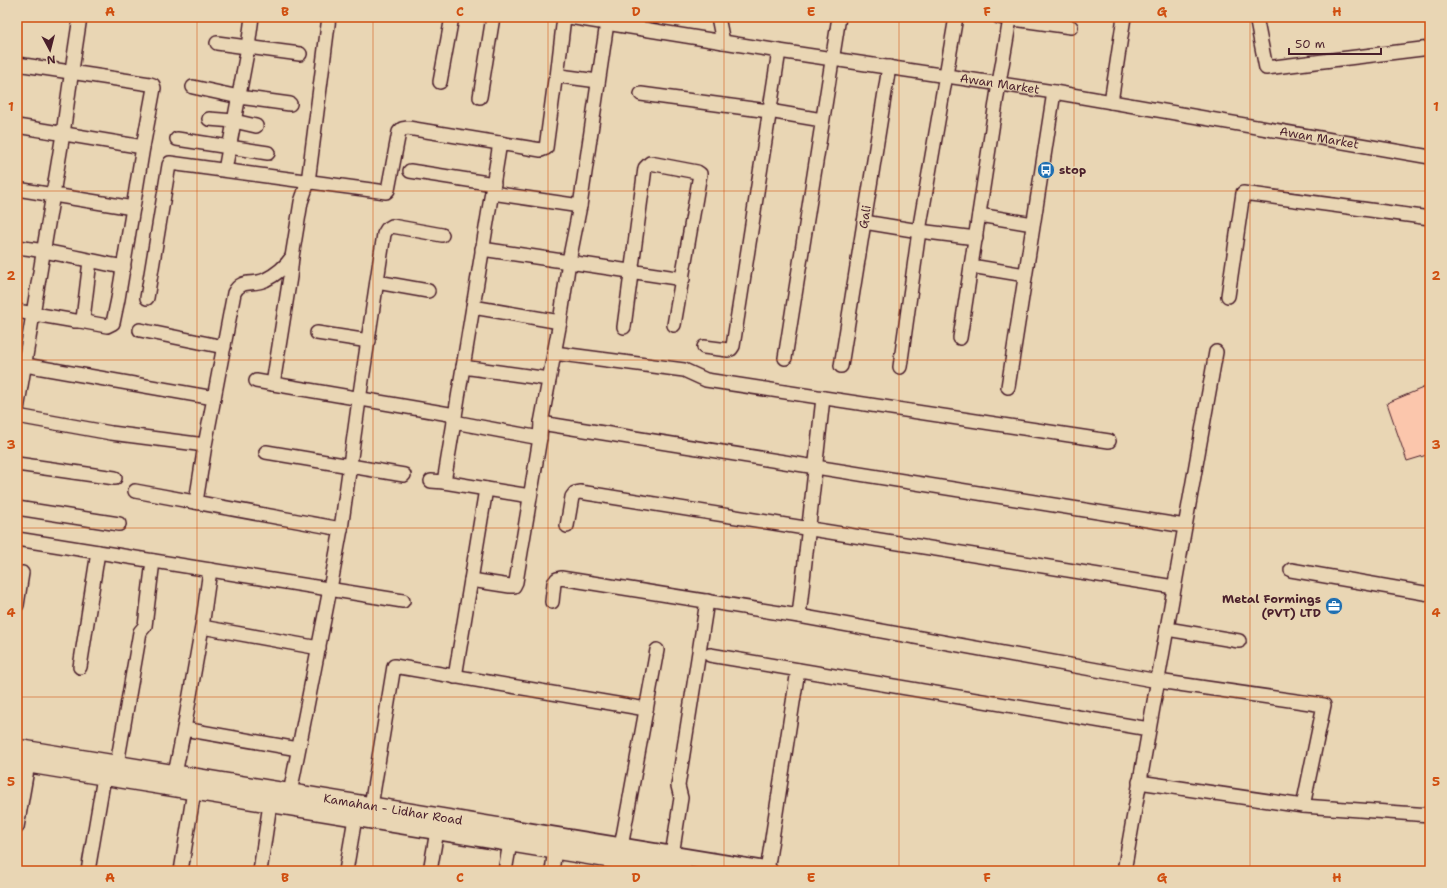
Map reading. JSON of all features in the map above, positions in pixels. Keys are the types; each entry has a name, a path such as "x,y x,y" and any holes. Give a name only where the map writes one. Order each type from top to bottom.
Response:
{"main road":[{"name":"Kamahan - Lidhar Road","path":"17,748 621,847 676,867"},
{"name":"Kamahan - Lidhar Road","path":"22,763 554,850 676,867 768,871"}],"street":[{"path":"17,410 63,134 80,17"},
{"path":"225,170 248,47 252,17"},
{"path":"273,384 301,202 308,182 329,17"},
{"path":"440,82 452,17"},
{"path":"480,97 492,17"},
{"path":"147,298 170,163 173,162 386,192 388,190 399,132 402,129 408,128 542,150 546,148 564,17"},
{"name":"Awan Market","path":"569,17 779,51 999,83 1430,157"},
{"path":"718,17 723,42"},
{"path":"785,358 839,17"},
{"path":"900,367 919,231 956,17"},
{"path":"1111,102 1124,17"},
{"path":"1256,17 1266,68 1430,48"},
{"path":"960,338 999,83 1005,18 1071,27"},
{"path":"471,580 514,586 516,582 540,438 548,379 560,322 569,261 580,206 607,23"},
{"path":"217,43 300,54"},
{"path":"704,346 728,350 733,346 779,51"},
{"path":"17,64 150,84 153,85 154,88 124,267 113,323 107,326 17,311"},
{"name":"Gali","path":"841,366 889,67"},
{"path":"556,77 560,76 598,81"},
{"path":"192,87 239,97 290,104"},
{"path":"1008,388 1054,92"},
{"path":"642,94 769,111 822,120"},
{"path":"210,119 256,126"},
{"path":"17,126 143,147"},
{"path":"177,139 268,153"},
{"path":"500,143 455,419 438,482 530,496"},
{"path":"624,327 645,168 650,163 697,172 700,174 674,325"},
{"path":"410,171 580,206"},
{"path":"17,189 133,208"},
{"path":"1228,296 1243,193 1430,218"},
{"path":"979,216 1033,224"},
{"path":"864,222 976,238"},
{"path":"290,793 341,529 384,234 387,229 392,226 442,234"},
{"path":"17,247 44,250 124,267"},
{"path":"482,250 569,261 683,279"},
{"path":"196,502 205,445 234,294 237,287 242,284 264,280 287,265 292,257"},
{"path":"80,321 83,319 90,261"},
{"path":"971,266 1026,275"},
{"path":"377,282 428,291"},
{"path":"473,307 560,322"},
{"path":"140,330 224,347"},
{"path":"317,333 368,341"},
{"path":"1124,871 1216,352"},
{"path":"554,353 684,370 706,380 1109,441"},
{"path":"25,365 214,398"},
{"path":"463,366 548,379"},
{"path":"256,381 455,419 540,438"},
{"path":"799,616 810,528 823,398"},
{"path":"17,416 111,433 205,445"},
{"path":"541,423 1185,526"},
{"path":"266,452 404,475"},
{"path":"17,464 115,478"},
{"path":"455,677 486,489"},
{"path":"134,491 341,529"},
{"path":"567,526 572,497 580,492 1174,587"},
{"path":"17,508 119,524"},
{"path":"17,539 403,601"},
{"path":"80,668 98,552"},
{"path":"117,764 140,632 145,626 152,561"},
{"path":"175,774 202,626 210,570"},
{"path":"1291,570 1430,594"},
{"path":"17,605 22,573"},
{"path":"552,602 554,583 556,579 561,578 799,616 1158,681 1324,705 1303,806"},
{"path":"676,867 681,798 678,786 707,601"},
{"path":"202,626 319,648"},
{"path":"1167,630 1239,641"},
{"path":"621,847 657,650"},
{"path":"710,655 1149,729"},
{"path":"371,806 394,666 646,709"},
{"path":"768,871 798,670"},
{"path":"184,729 298,749"},
{"path":"17,827 22,763"},
{"path":"88,871 104,776"},
{"path":"1139,782 1303,806 1430,815"},
{"path":"181,871 194,791"},
{"path":"260,871 270,804"},
{"path":"346,871 355,818"},
{"path":"430,871 437,831"},
{"path":"505,871 510,843"},
{"path":"552,871 554,850"}],"building":[{"path":"1430,385 1430,454 1407,461 1387,403"}],"place":[{"name":"stop","path":"1046,170"},
{"name":"Metal Formings (PVT) LTD","path":"1334,606"}]}
